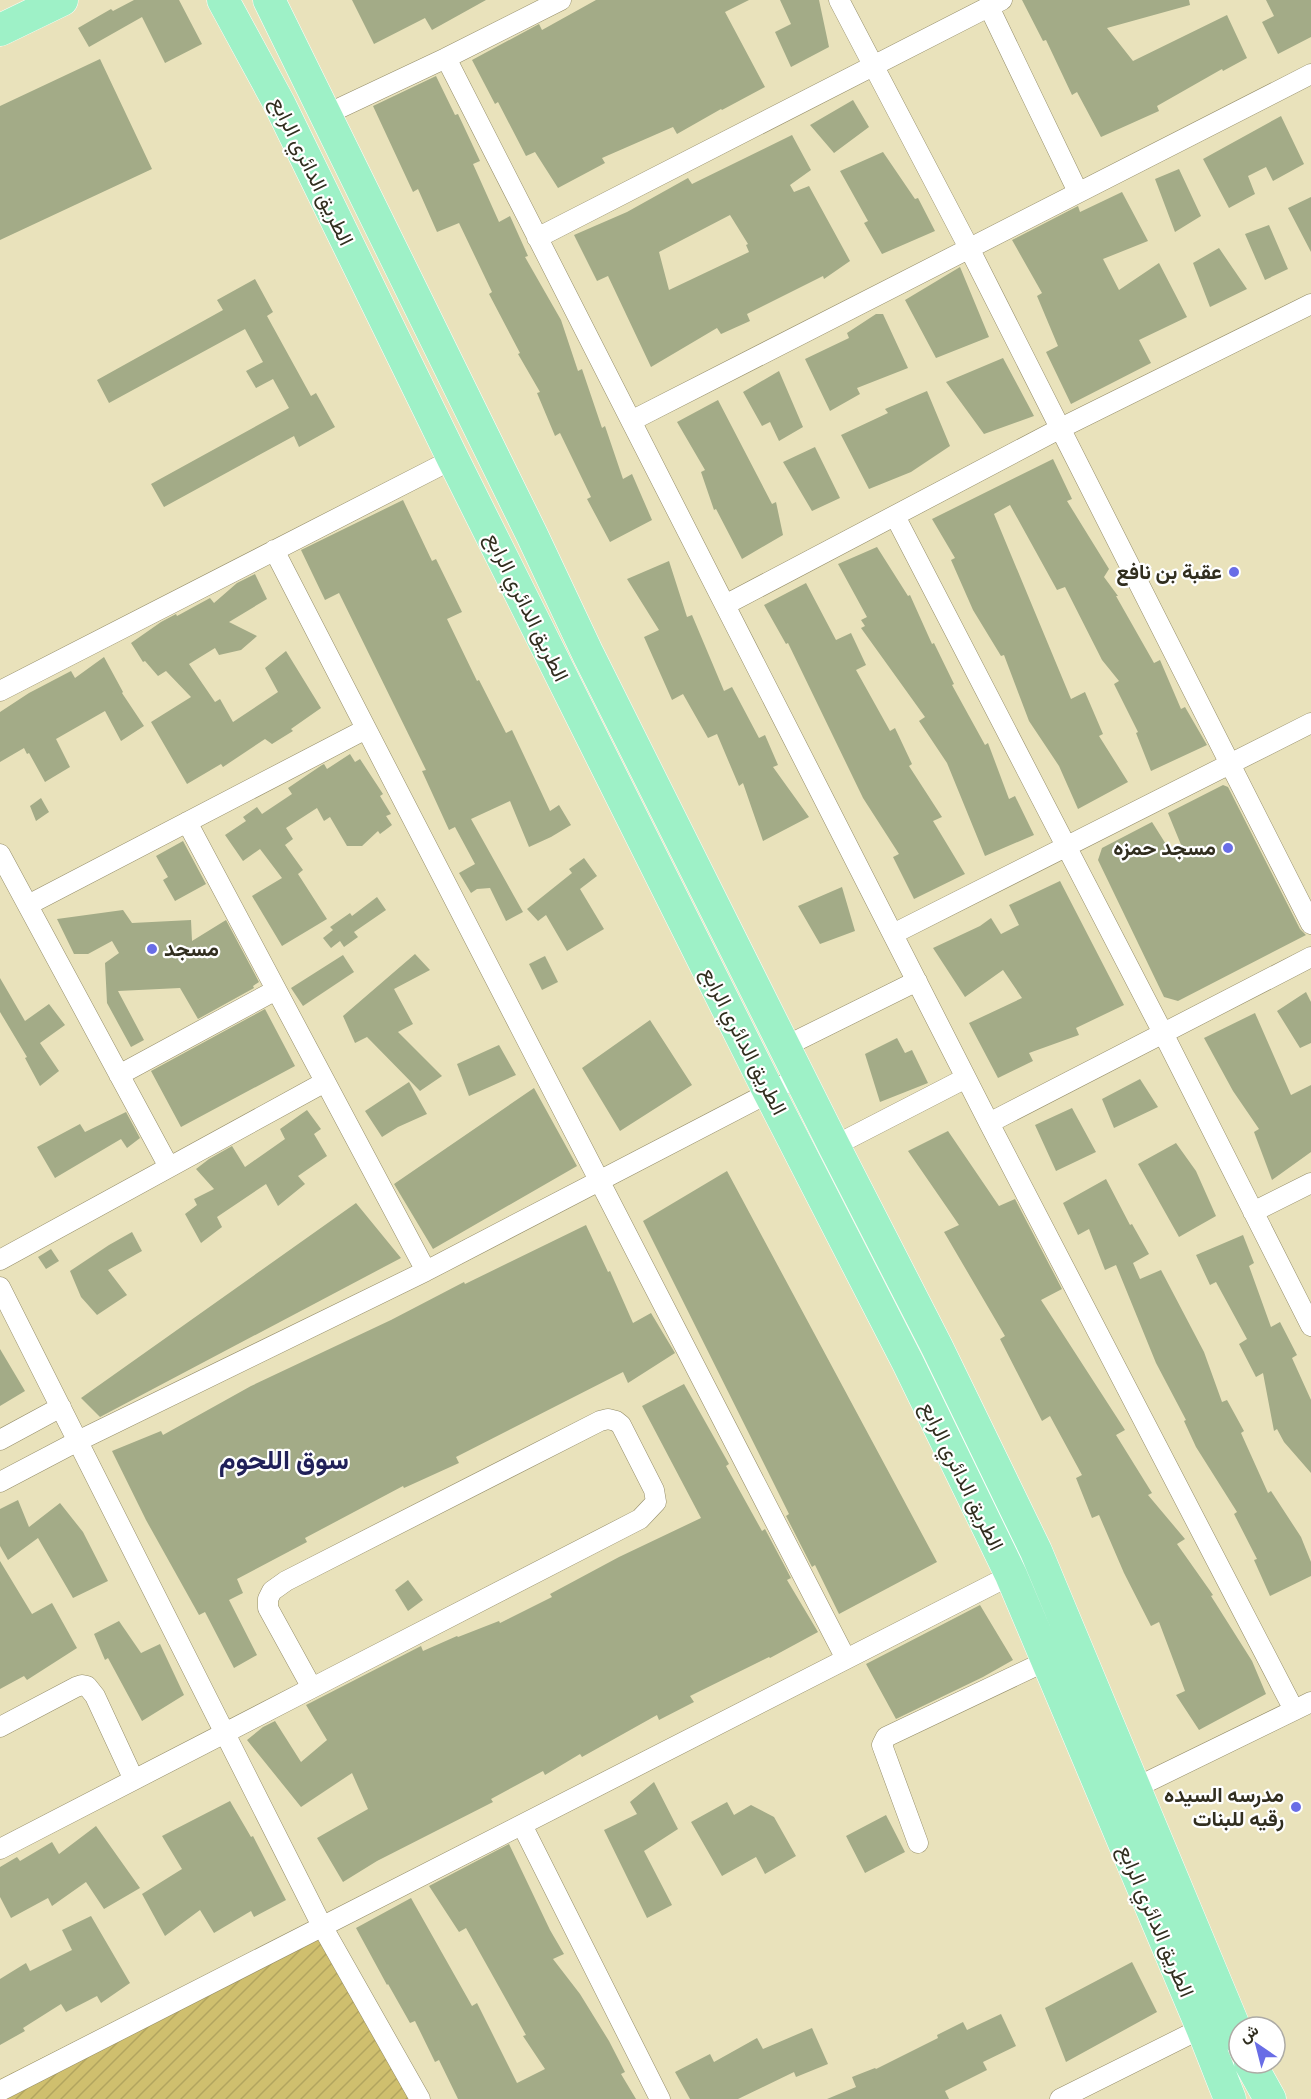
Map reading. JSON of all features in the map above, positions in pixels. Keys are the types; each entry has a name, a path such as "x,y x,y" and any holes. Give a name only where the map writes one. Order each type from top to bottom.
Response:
{"main road":[{"path":"0,30 62,0"},
{"name":"الطريق الدائري الرابع","path":"223,0 280,105 453,459 769,1092 908,1363 1011,1575 1230,2099"},
{"name":"الطريق الدائري الرابع","path":"269,0 532,535 588,654 799,1077 937,1347 1036,1551 1229,2015"},
{"path":"1257,2075 1270,2099"}],"street":[{"path":"325,115 561,0"},
{"path":"839,0 872,67 969,248 1311,924"},
{"path":"537,238 995,3 1078,192"},
{"path":"446,58 988,1123 1303,1706 1135,1788"},
{"path":"631,421 1311,74"},
{"path":"725,605 1061,429 1311,304"},
{"path":"0,691 453,459"},
{"path":"895,516 1068,847 1311,1326"},
{"path":"274,550 846,1659"},
{"path":"893,934 1311,723"},
{"path":"28,905 366,729"},
{"path":"187,822 426,1271"},
{"path":"0,854 169,1167"},
{"path":"988,1123 1311,957"},
{"path":"784,1047 916,981"},
{"path":"119,1075 276,990"},
{"path":"0,1482 78,1441 426,1271 799,1077"},
{"path":"834,1146 966,1078"},
{"path":"0,1260 325,1082"},
{"path":"1254,1212 1311,1183"},
{"path":"0,1287 322,1926 420,2099"},
{"path":"0,1440 61,1407"},
{"path":"0,1849 640,1519 656,1502 656,1497 621,1425 608,1419 600,1421 318,1564 272,1591 268,1599 268,1608 312,1688"},
{"path":"0,2091 1011,1575"},
{"path":"918,1843 882,1745 886,1737 1046,1661"},
{"path":"0,1727 76,1687 87,1686 95,1696 134,1780"},
{"path":"522,1825 660,2099"},
{"path":"1060,2099 1202,2028"}],"shaded area":[{"path":"325,1916 420,2099 0,2099 0,2079"}],"building":[{"path":"134,0 179,0 202,44 165,63 142,17 89,47 78,28 111,9 113,11"},
{"path":"352,0 486,0 432,30 425,18 374,44"},
{"path":"596,0 749,0 725,12 765,87 677,134 673,127 602,158 605,163 558,188 535,152 526,156 498,102 495,104 472,60 539,24 542,30"},
{"path":"780,0 819,0 829,47 791,67 775,32 791,24"},
{"path":"1022,0 1189,0 1190,5 1107,28 1133,61 1227,15 1247,58 1223,71 1222,69 1157,106 1159,111 1101,137 1077,92 1072,95 1046,40 1043,41"},
{"path":"1266,0 1311,0 1311,37 1278,54 1262,22 1274,16"},
{"path":"100,59 152,169 0,240 0,106"},
{"path":"436,76 455,115 458,114 480,161 473,164 499,222 510,216 528,256 525,257 561,320 578,371 582,369 602,428 605,426 623,479 632,474 652,520 610,542 587,499 591,497 560,433 555,436 537,393 540,392 518,354 520,353 489,294 492,292 459,223 437,232 418,189 413,192 373,106"},
{"path":"853,100 869,127 834,153 810,125"},
{"path":"1281,116 1304,164 1273,181 1266,167 1248,176 1255,194 1229,208 1203,159"},
{"path":"792,135 811,170 790,185 794,192 809,186 850,261 824,279 823,276 747,314 750,321 721,334 717,328 651,367 608,276 597,281 574,235 627,212 688,178 692,184","holes":["730,215 748,244 746,245 749,252 669,290 659,252"]},
{"path":"883,152 915,199 918,198 935,231 882,254 864,223 868,221 840,171"},
{"path":"1179,169 1201,216 1175,232 1155,179"},
{"path":"1122,192 1148,241 1103,259 1119,290 1159,263 1187,317 1139,340 1151,363 1071,404 1046,352 1058,346 1037,296 1042,293 1012,240 1078,206 1080,212"},
{"path":"1311,197 1311,252 1288,208"},
{"path":"1269,225 1288,269 1265,280 1245,234"},
{"path":"1219,248 1247,289 1210,307 1193,263"},
{"path":"960,267 989,337 936,358 905,300"},
{"path":"255,279 273,312 267,316 311,396 316,393 335,427 299,447 294,436 164,507 151,484 289,408 273,379 256,388 246,371 263,362 245,329 109,403 97,380 223,310 217,300"},
{"path":"876,314 883,314 908,368 857,388 860,394 830,411 805,359 849,338 847,333"},
{"path":"1003,358 1034,416 984,434 946,382"},
{"path":"779,371 803,427 779,441 770,422 762,426 743,392"},
{"path":"927,391 950,446 911,472 869,489 841,435 888,413 885,409"},
{"path":"718,400 772,504 776,502 783,535 742,559 716,509 714,510 701,472 705,470 677,422"},
{"path":"815,447 840,498 812,511 783,462"},
{"path":"1053,459 1072,499 1067,501 1109,569 1104,577 1118,596 1116,596 1154,663 1160,660 1181,709 1185,707 1207,745 1151,771 1136,733 1138,732 1114,684 1119,681 1102,660 1065,587 1057,590 1010,505 994,514 1071,699 1085,692 1103,734 1099,736 1128,782 1078,809 1059,766 1029,721 1004,655 1001,656 973,610 951,560 955,558 932,519"},
{"path":"403,500 432,561 436,559 462,612 447,619 477,681 479,680 506,733 512,730 550,811 559,805 571,825 529,847 510,801 471,819 523,912 506,921 490,888 477,889 471,893 459,873 475,864 455,827 449,830 422,771 426,770 339,593 325,600 301,550"},
{"path":"877,547 908,596 910,595 932,644 934,643 954,684 952,685 985,745 988,743 1009,799 1015,796 1034,835 985,856 947,763 919,721 925,717 861,628 865,626 861,620 867,617 838,564"},
{"path":"669,561 687,617 692,615 724,691 732,687 759,738 765,735 778,765 773,767 809,817 763,841 743,783 739,786 717,734 708,738 683,694 672,700 644,637 659,630 627,579"},
{"path":"255,574 267,599 229,622 257,636 241,650 219,655 215,648 189,664 215,702 220,699 233,722 278,692 265,668 286,651 321,708 291,729 293,731 272,744 265,739 223,767 221,764 187,784 151,722 191,697 166,671 158,676 145,661 143,662 131,643 176,614 177,616 210,598 214,603 237,583"},
{"path":"806,583 836,640 851,633 866,665 856,670 890,731 895,728 912,764 909,766 942,817 933,821 965,874 914,899 893,857 899,854 863,798 788,643 786,644 764,605"},
{"path":"104,657 122,693 144,726 121,741 105,711 56,739 70,767 45,782 24,748 0,762 0,712 29,693 71,671 75,678"},
{"path":"350,754 355,762 360,759 383,794 380,796 391,814 386,816 392,825 380,834 378,831 362,846 347,846 330,817 324,821 317,808 286,828 293,839 285,845 303,870 298,874 327,919 282,946 252,896 282,878 260,849 243,861 225,835 246,821 243,817 257,807 262,814 292,794 288,788 322,765 324,764 327,769"},
{"path":"1223,785 1228,787 1300,929 1306,935 1178,1001 1164,997 1098,860 1102,848 1152,822 1174,857 1184,852 1168,813"},
{"path":"41,798 49,812 36,821 30,806"},
{"path":"183,841 206,884 175,901 163,880 168,877 156,856"},
{"path":"584,858 597,876 580,889 604,929 567,951 546,915 538,921 527,909 572,873 569,869"},
{"path":"1060,881 1124,1005 1076,1028 1079,1035 1029,1053 1033,1061 998,1078 969,1023 1022,998 1003,970 965,997 933,948 980,926 991,918 1001,934 1019,925 1009,905"},
{"path":"842,887 855,931 820,944 798,906"},
{"path":"377,897 386,910 354,932 358,937 344,947 340,941 331,948 323,938 333,930 330,927 350,913 352,916"},
{"path":"123,910 132,923 191,920 192,941 226,920 259,982 253,986 254,988 198,1019 180,988 118,991 144,1040 131,1047 107,1003 105,963 119,953 112,941 88,954 74,954 57,919"},
{"path":"415,954 430,970 394,989 413,1024 398,1032 442,1076 420,1091 367,1037 355,1043 343,1016"},
{"path":"343,955 354,972 303,1006 291,988"},
{"path":"545,956 558,982 542,990 529,964"},
{"path":"0,978 25,1021 49,1004 65,1025 40,1043 59,1071 40,1086 25,1058 27,1057 0,1012"},
{"path":"1306,992 1311,1002 1311,1043 1300,1048 1277,1011"},
{"path":"265,1009 295,1066 181,1127 151,1071"},
{"path":"1255,1013 1291,1095 1311,1085 1311,1152 1272,1180 1254,1132 1259,1129 1233,1091 1204,1038"},
{"path":"650,1020 692,1085 620,1131 582,1068"},
{"path":"897,1038 905,1053 912,1050 928,1083 880,1102 865,1054"},
{"path":"499,1045 516,1075 469,1096 457,1064"},
{"path":"1140,1079 1158,1107 1114,1128 1102,1099"},
{"path":"409,1082 427,1114 382,1137 365,1111"},
{"path":"534,1088 577,1166 433,1249 394,1184"},
{"path":"1072,1108 1096,1152 1056,1171 1035,1125"},
{"path":"307,1110 321,1129 314,1134 327,1156 298,1176 305,1184 278,1206 266,1184 217,1217 222,1227 201,1243 185,1214 197,1205 194,1199 214,1189 196,1169 232,1146 245,1167 285,1139 280,1129"},
{"path":"126,1112 140,1138 127,1148 121,1139 55,1178 37,1147 80,1124 85,1132"},
{"path":"948,1131 999,1206 1015,1199 1062,1289 1041,1300 1125,1430 1116,1435 1152,1493 1148,1495 1185,1539 1177,1544 1213,1595 1211,1596 1252,1661 1266,1694 1199,1730 1176,1695 1185,1691 1159,1622 1151,1626 1124,1573 1099,1515 1092,1518 1076,1478 1082,1475 1050,1416 1042,1421 1000,1339 1005,1336 944,1232 959,1225 908,1151"},
{"path":"1176,1143 1196,1171 1216,1216 1179,1237 1138,1164"},
{"path":"727,1171 937,1562 839,1614 815,1565 812,1567 786,1516 789,1514 643,1221"},
{"path":"1106,1179 1130,1225 1132,1224 1149,1254 1133,1263 1140,1279 1161,1270 1204,1352 1222,1402 1227,1400 1244,1431 1241,1433 1268,1493 1271,1491 1301,1537 1311,1562 1311,1576 1270,1596 1254,1560 1257,1559 1234,1514 1237,1512 1196,1447 1184,1421 1186,1420 1156,1363 1116,1265 1105,1270 1089,1229 1078,1235 1063,1203"},
{"path":"356,1203 401,1258 100,1417 81,1398"},
{"path":"586,1225 633,1323 651,1313 675,1353 628,1383 623,1372 456,1457 459,1463 404,1488 403,1486 305,1538 307,1542 237,1579 243,1593 229,1600 257,1655 234,1668 205,1612 199,1615 146,1520 112,1451 161,1431 163,1435 251,1386"},
{"path":"132,1232 142,1251 108,1270 127,1295 97,1315 81,1297 70,1271"},
{"path":"1243,1235 1254,1263 1249,1266 1271,1327 1280,1322 1297,1355 1292,1358 1311,1400 1311,1473 1284,1442 1277,1429 1274,1431 1263,1373 1256,1377 1239,1344 1247,1339 1216,1282 1210,1285 1196,1255"},
{"path":"51,1249 59,1261 46,1269 38,1257"},
{"path":"0,1349 25,1391 0,1406"},
{"path":"684,1384 729,1464 726,1466 762,1531 765,1529 791,1578 787,1580 818,1632 690,1696 694,1702 659,1720 657,1715 582,1757 580,1754 545,1775 543,1771 491,1799 493,1802 377,1861 343,1882 317,1838 368,1809 352,1773 301,1807 247,1740 275,1721 301,1762 327,1740 306,1705 421,1646 423,1651 457,1636 499,1621 500,1623 552,1597 550,1594 619,1557 701,1518 642,1406"},
{"path":"18,1500 29,1527 60,1503 83,1532 108,1581 73,1598 38,1538 8,1560 0,1546 0,1509"},
{"path":"0,1561 32,1614 52,1603 77,1648 27,1680 24,1676 0,1689"},
{"path":"408,1580 423,1600 408,1611 395,1590"},
{"path":"980,1605 1013,1660 896,1719 866,1664"},
{"path":"119,1621 141,1653 160,1644 184,1695 142,1721 108,1658 105,1660 94,1634"},
{"path":"654,1782 678,1829 644,1851 672,1905 647,1918 604,1830 637,1814 630,1802"},
{"path":"230,1801 251,1837 253,1836 286,1900 254,1917 251,1911 214,1933 200,1910 165,1936 142,1894 182,1869 162,1836"},
{"path":"727,1802 734,1815 751,1805 774,1817 796,1856 765,1874 756,1857 722,1876 691,1822"},
{"path":"886,1815 905,1852 865,1873 846,1836"},
{"path":"96,1826 140,1888 104,1909 86,1882 52,1906 48,1898 11,1918 0,1897 0,1867 17,1857 20,1861 52,1842 59,1854"},
{"path":"509,1844 564,1954 553,1959 580,1994 609,2041 625,2072 621,2074 636,2099 458,2099 439,2060 435,2062 415,2021 410,2023 356,1928 411,1898 472,2006 477,2003 517,2083 545,2069 523,2036 526,2035 466,1928 459,1932 429,1886"},
{"path":"91,1916 130,1983 101,2003 97,1996 66,2012 61,2004 23,2028 25,2031 0,2045 0,1979 26,1963 30,1971 72,1950 62,1930"},
{"path":"1132,1962 1157,2012 1066,2062 1045,2008"},
{"path":"1001,2014 1016,2046 983,2062 987,2070 945,2091 949,2099 827,2099 856,2087 852,2077 876,2069 938,2038 937,2035 963,2022 967,2030"},
{"path":"812,2028 828,2064 796,2077 794,2072 738,2099 690,2099 675,2072 710,2054 714,2062 757,2038 763,2049"}],"place":[{"name":"عقبة بن نافع","path":"1234,572"},
{"name":"مسجد حمزه","path":"1228,848"},
{"name":"مسجد","path":"152,949"},
{"name":"مدرسه السيده رقيه للبنات","path":"1296,1807"}],"district":[{"name":"سوق اللحوم","path":"284,1460"}]}
